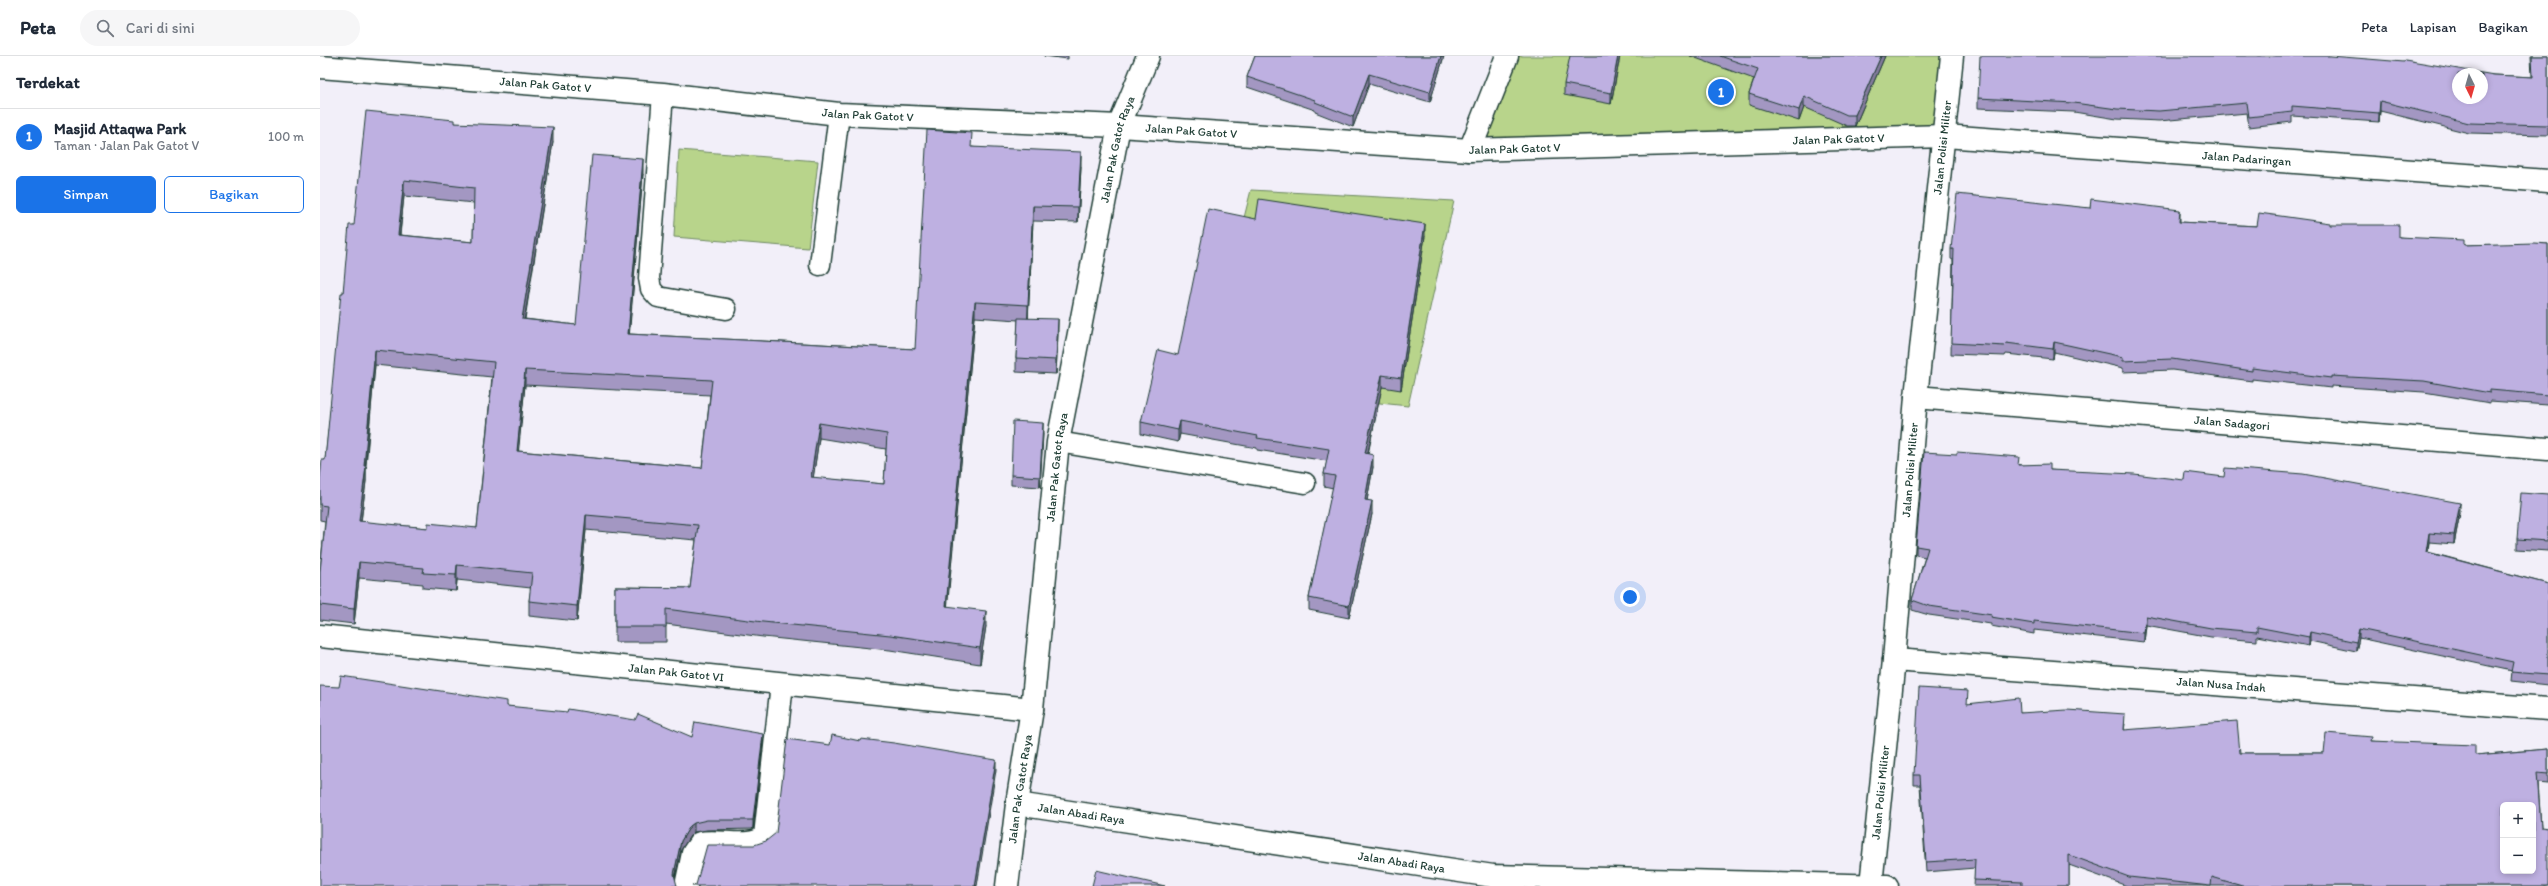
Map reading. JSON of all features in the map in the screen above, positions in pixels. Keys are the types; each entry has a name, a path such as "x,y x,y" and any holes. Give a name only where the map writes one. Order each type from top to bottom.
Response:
{"street":[{"name":"Jalan Pak Gatot Raya","path":"1006,886 1016,804 1032,710 1058,442 1119,126 1148,56"},
{"path":"1470,150 1507,56"},
{"name":"Jalan Polisi Militer","path":"1879,885 1894,660 1916,397 1945,136 1952,56"},
{"name":"Jalan Pak Gatot V","path":"320,67 663,94 839,114 1119,126 1470,150 1945,136"},
{"name":"Jalan Padaringan","path":"1945,136 2548,181"},
{"name":"Jalan Sadagori","path":"1916,397 2548,449"},
{"name":"Jalan Pak Gatot VI","path":"320,636 1032,710"},
{"name":"Jalan Nusa Indah","path":"1894,660 2548,709"},
{"path":"686,886 693,854 700,843 715,840 751,844 759,843 765,836 782,684"},
{"name":"Jalan Abadi Raya","path":"1016,804 1492,881 1879,885"}],"lane":[{"path":"663,94 648,278 651,289 658,297 726,309"},
{"path":"820,266 839,114"},
{"path":"1058,442 1305,483"}],"green space":[{"path":"1511,56 1947,56 1943,128 1476,142"},
{"path":"679,150 818,161 808,248 674,237"},
{"path":"1251,190 1454,201 1408,406 1202,384"}],"building":[{"path":"1255,56 1441,56 1430,92 1369,74 1353,117 1315,102 1315,100 1247,77"},
{"path":"1570,56 1618,56 1611,93 1564,84"},
{"path":"1720,56 1881,56 1855,115 1847,115 1804,96 1799,110 1749,94 1758,69"},
{"path":"1980,56 2331,56 2404,62 2405,60 2452,68 2452,104 2488,104 2488,74 2533,77 2532,56 2548,56 2548,125 2469,123 2380,101 2379,113 2292,106 2292,112 2249,117 2247,103 2159,111 2117,109 2074,103 1978,98"},
{"path":"366,111 454,120 454,123 553,127 522,319 576,325 592,155 643,159 628,334 915,349 927,130 972,133 971,147 1081,152 1078,207 1033,206 1028,305 975,302 946,606 986,611 980,648 890,635 763,622 666,609 666,627 615,627 615,587 690,588 698,525 586,515 577,606 529,601 532,573 457,565 456,575 423,573 424,568 359,562 354,609 320,605 320,571 327,506 320,505 320,478 322,460 325,460 349,225 354,225","holes":["404,180 474,188 473,242 398,235","375,350 494,362 477,528 428,523 428,528 359,521 366,466 364,466","525,370 712,380 702,468 517,451","819,423 887,434 884,484 811,477"]},
{"path":"1957,194 2090,208 2091,199 2180,210 2179,222 2257,226 2259,213 2330,223 2330,225 2399,225 2399,237 2464,240 2464,245 2548,244 2548,395 2490,390 2490,393 2424,381 2331,376 2331,378 2252,368 2252,371 2172,359 2123,361 2123,357 2054,342 2053,349 2006,343 2005,346 1951,343 1954,249 1951,249"},
{"path":"1259,199 1425,224 1401,378 1382,375 1365,453 1373,455 1365,500 1372,501 1349,606 1309,598 1335,476 1324,474 1329,449 1257,438 1258,436 1180,421 1178,430 1141,422 1158,350 1178,355 1208,209 1256,219"},
{"path":"1018,318 1058,319 1056,360 1016,358"},
{"path":"1013,421 1043,423 1040,477 1011,475"},
{"path":"1924,452 1957,454 1957,452 2019,457 2018,465 2050,464 2050,470 2134,474 2184,480 2185,472 2224,477 2225,468 2303,474 2460,503 2454,535 2429,533 2426,552 2548,584 2548,675 2511,672 2513,662 2359,629 2356,642 2310,632 2309,637 2257,627 2257,632 2211,628 2146,616 2144,633 2034,621 2034,624 1991,617 1992,615 1929,606 1912,600 1928,548 1916,546"},
{"path":"2521,493 2548,495 2548,541 2517,539"},
{"path":"341,676 507,701 507,706 567,712 568,709 635,720 638,714 692,737 695,722 763,734 753,820 707,820 694,823 690,826 681,841 674,874 677,886 320,886 320,686 339,687"},
{"path":"1919,688 1968,691 1967,704 2019,698 2020,713 2067,710 2125,714 2124,730 2237,721 2240,753 2324,753 2326,733 2372,737 2371,741 2475,745 2475,755 2548,749 2548,774 2537,773 2541,827 2548,828 2548,886 2242,886 2212,877 2210,886 2129,877 2069,855 2069,886 2022,886 2022,882 1974,880 1975,859 1926,862 1920,775 1914,775"},
{"path":"832,735 860,741 861,739 894,743 996,760 975,886 692,886 696,885 707,845 754,845 766,841 776,833 787,739 830,745"},
{"path":"1096,870 1165,886 1092,886"}],"place":[{"name":"Masjid Attaqwa Park","path":"1721,92"}]}
